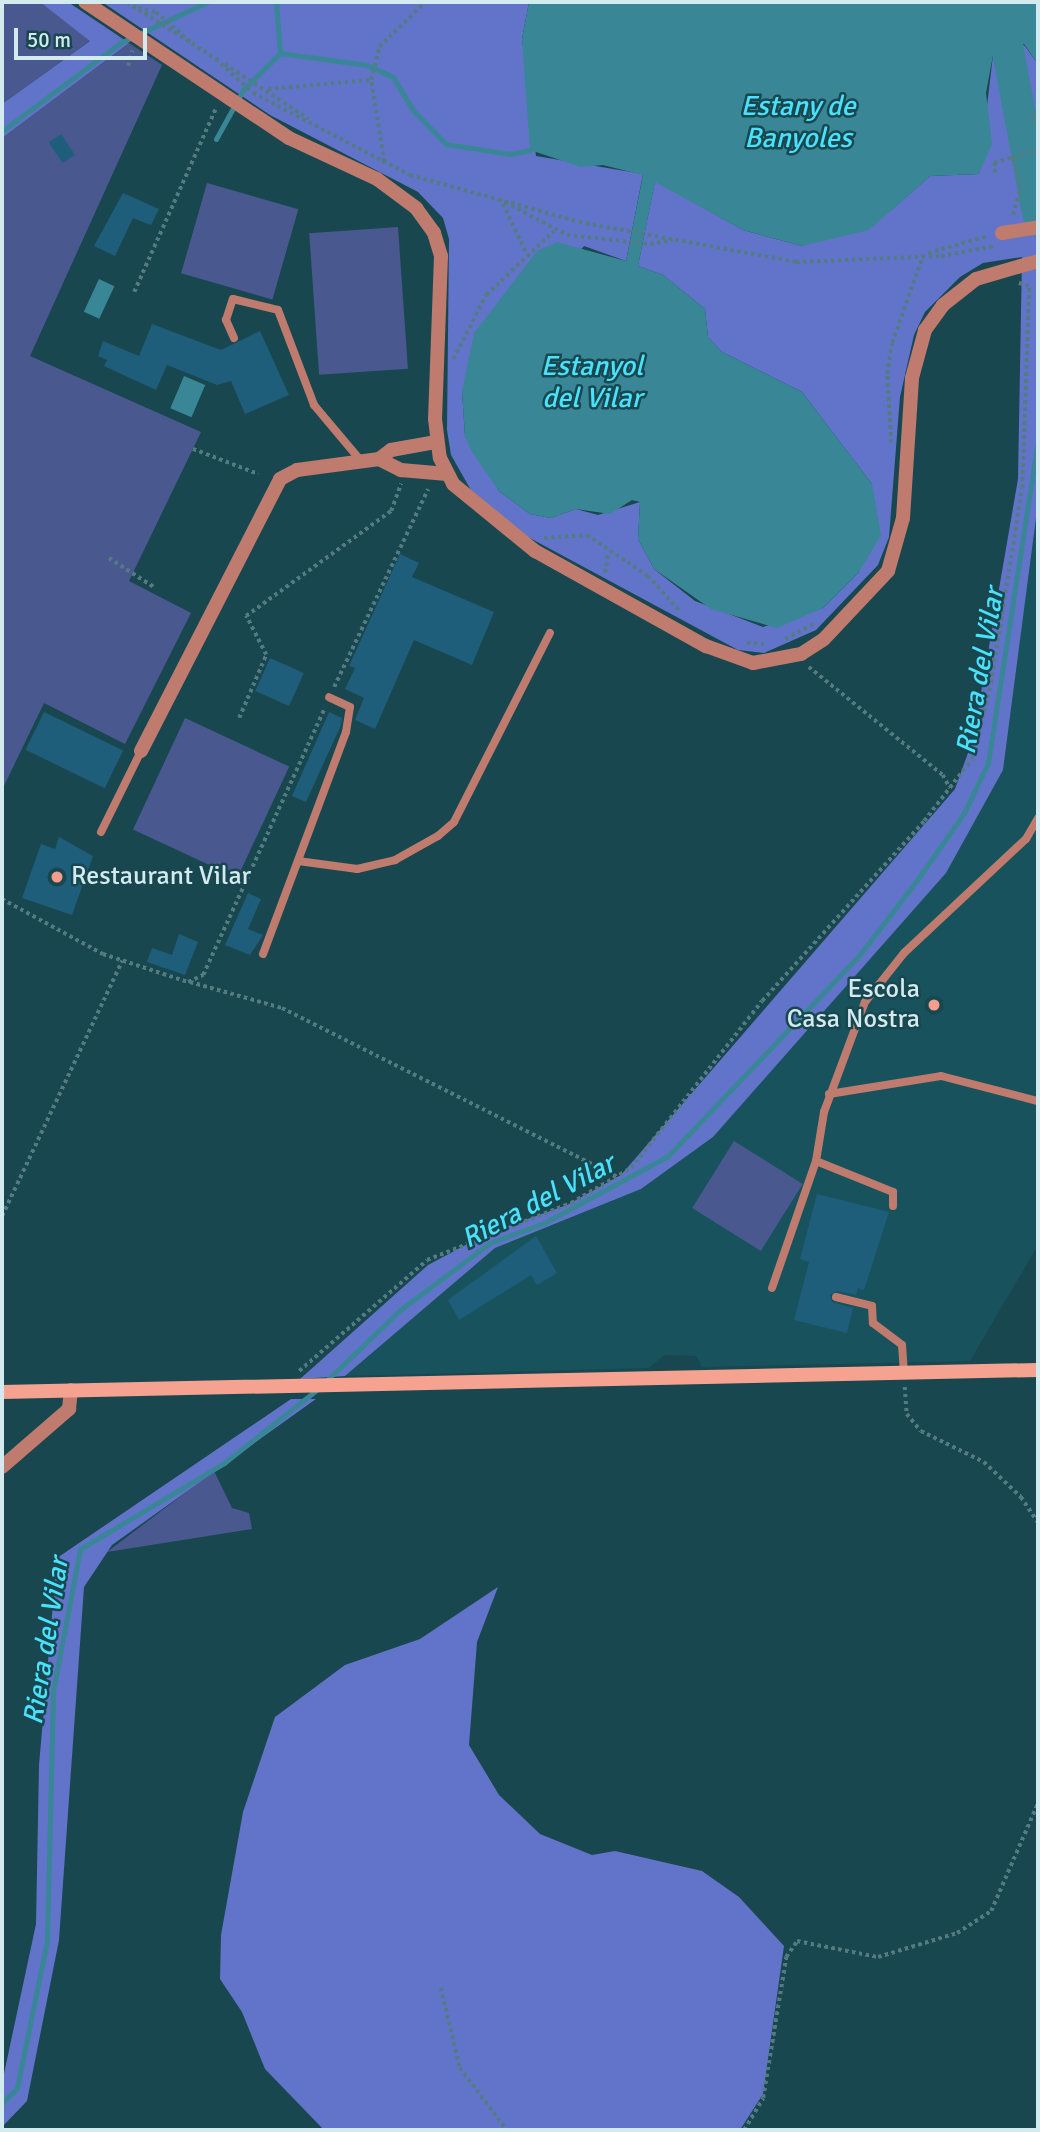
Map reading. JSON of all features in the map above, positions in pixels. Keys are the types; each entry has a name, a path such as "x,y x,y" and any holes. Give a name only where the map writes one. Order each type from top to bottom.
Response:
{"main road":[{"path":"2,1392 1038,1370"}],"street":[{"path":"85,2 310,150 377,179 405,198 433,233 443,294 436,442 447,474 468,501 535,551 706,646 753,663 801,654 834,630 888,571 903,518 912,378 925,330 943,305 975,279 1038,261"},
{"path":"1002,233 1019,233 1038,227"},
{"path":"141,751 280,479 298,470 379,458 391,450 436,442"},
{"path":"379,458 401,470 447,474"},
{"path":"2,1467 69,1409 71,1391"}],"lane":[{"path":"234,338 226,320 233,299 278,310 314,405 361,461"},
{"path":"298,861 357,869 415,852 454,822 550,633"},
{"path":"263,954 346,732 350,707 329,697"},
{"path":"101,832 141,751"},
{"path":"772,1287 816,1161 830,1094 865,1002 904,953 1026,839 1038,818"},
{"path":"830,1094 941,1076 1038,1101"},
{"path":"816,1161 893,1192 893,1206"},
{"path":"836,1297 872,1306 873,1323 902,1345 904,1373"}],"path":[{"path":"127,2 167,31 244,73 316,125"},
{"path":"384,162 370,80 379,47 402,18 425,2"},
{"path":"135,7 156,12 174,25 198,49"},
{"path":"216,59 239,77 253,93 410,175 624,230 796,262 923,255 1019,233"},
{"path":"265,87 370,80"},
{"path":"134,292 224,94"},
{"path":"1032,120 1038,113"},
{"path":"995,173 994,163 1038,151"},
{"path":"923,255 1002,233 1016,211 1018,178 1013,158"},
{"path":"497,198 503,204 554,230 592,241 676,239"},
{"path":"503,204 526,252"},
{"path":"451,372 466,327 526,252 554,230"},
{"path":"891,447 887,374 892,343 923,255"},
{"path":"294,1385 297,1373 427,1260 571,1203 618,1178 762,1001 950,789 977,745 1017,502 1029,286 1017,286 1018,265"},
{"path":"192,449 258,474"},
{"path":"188,982 202,975 422,493 447,474"},
{"path":"239,718 266,655 246,616 391,510 403,480"},
{"path":"541,539 561,533 587,535 608,554 648,576 690,618"},
{"path":"109,558 154,587"},
{"path":"735,640 771,644 825,617"},
{"path":"801,654 813,674 886,727 943,775 950,789"},
{"path":"2,899 122,961 282,1008 618,1178"},
{"path":"2,1216 122,961"},
{"path":"904,1373 907,1414 921,1431 984,1462 1021,1497 1038,1522"},
{"path":"744,2130 763,2098 786,1957 797,1941 878,1957 957,1933 990,1912 1038,1803"},
{"path":"441,1988 460,2068 507,2130"}],"shaded area":[{"path":"2,2 40,2 91,40 2,104"},
{"path":"40,2 68,2 129,43 2,138 2,104 90,41"},
{"path":"102,2 529,2 522,39 536,156 643,174 626,261 584,246 462,391 465,436 499,491 530,514 551,518 576,509 598,515 640,502 638,539 654,569 695,601 763,627 823,608 859,572 872,484 802,392 722,352 708,337 705,309 663,275 638,266 655,181 743,230 802,246 889,212 930,176 979,174 993,55 1007,45 1024,45 1038,64 1038,503 1003,770 946,873 713,1137 641,1189 495,1248 345,1376 300,1379 428,1265 488,1233 567,1205 621,1175 955,789 973,739 1018,479 1022,257 983,263 960,277 925,312 914,335 900,397 889,537 878,565 816,630 764,653 738,650 528,537 472,492 451,455 447,430 449,239 443,218 418,192 270,115"},
{"path":"129,43 162,65 30,356 201,432 129,581 191,613 125,744 44,703 2,790 2,138"},
{"path":"207,183 298,209 272,300 181,273"},
{"path":"398,227 408,369 319,375 309,233"},
{"name":"Escola Casa Nostra","path":"1038,503 1038,1245 970,1361 702,1367 696,1356 664,1355 649,1368 345,1376 495,1248 641,1189 713,1137 946,873 1003,770"},
{"path":"185,718 289,767 237,878 133,829"},
{"path":"734,1141 803,1184 761,1251 692,1208"},
{"path":"291,1399 316,1399 112,1545 84,1587 59,1940 27,2101 2,2127 2,2083 36,1924 39,1765 57,1558"},
{"path":"214,1471 232,1508 249,1513 252,1529 107,1552"},
{"path":"498,1587 477,1642 469,1745 499,1795 540,1834 592,1855 615,1851 702,1871 739,1897 784,1946 763,2094 740,2130 324,2130 265,2069 242,2012 220,1979 221,1935 243,1812 275,1717 345,1665 420,1639"}],"water":[{"path":"529,2 1038,2 1038,64 1024,44 1007,45 993,55 986,93 992,144 979,174 930,176 869,230 802,246 743,230 655,182 638,266 663,275 705,309 708,337 722,352 802,392 872,484 881,535 859,572 823,608 777,628 711,609 654,569 638,539 640,502 632,500 610,514 576,509 551,518 530,514 499,491 472,452 465,436 462,391 474,333 537,251 557,242 626,261 643,175 603,165 581,167 530,150 522,39"},
{"path":"99,279 114,286 99,319 84,312"},
{"path":"184,376 205,385 191,417 170,408"}],"building":[{"path":"61,134 75,155 63,163 49,142"},
{"path":"123,193 159,209 151,225 133,218 115,256 94,246"},
{"path":"152,324 221,350 260,331 289,395 245,414 231,381 217,385 167,365 156,390 104,366 107,360 98,356 103,341 139,356"},
{"path":"400,554 419,563 412,577 494,612 472,665 414,640 375,729 355,720 364,698 345,689 355,668 349,666"},
{"path":"270,658 304,673 289,706 255,691"},
{"path":"44,712 123,751 105,788 26,750"},
{"path":"329,712 342,718 341,725 306,802 292,796"},
{"name":"Restaurant Vilar","path":"59,837 93,856 72,915 22,898 41,844 55,849"},
{"path":"248,893 261,899 248,929 263,935 250,955 225,945"},
{"path":"179,934 198,942 185,975 147,962 152,948 172,955"},
{"path":"817,1194 889,1212 864,1290 858,1288 856,1295 837,1291 830,1295 832,1302 853,1308 847,1333 794,1320 809,1262 800,1259"},
{"path":"536,1236 557,1273 537,1285 531,1275 459,1320 448,1300"}],"waterway":[{"path":"2,131 120,43 207,2"},
{"path":"276,2 280,53 367,65 393,77 412,109 446,144 510,154 530,150"},
{"path":"1007,45 1038,213"},
{"path":"216,139 243,90 280,53"},
{"name":"Riera del Vilar","path":"326,1381 400,1310 490,1243 544,1223 668,1156 861,953 917,880 964,813 988,763 1038,439"},
{"name":"Riera del Vilar","path":"2,2103 17,2088 47,1940 53,1691 80,1549 224,1463 319,1388"}],"place":[{"name":"Restaurant Vilar","path":"57,877"},
{"name":"Escola Casa Nostra","path":"934,1005"}],"water label":[{"name":"Estany de Banyoles","path":"798,122"},
{"name":"Estanyol del Vilar","path":"592,382"}]}
